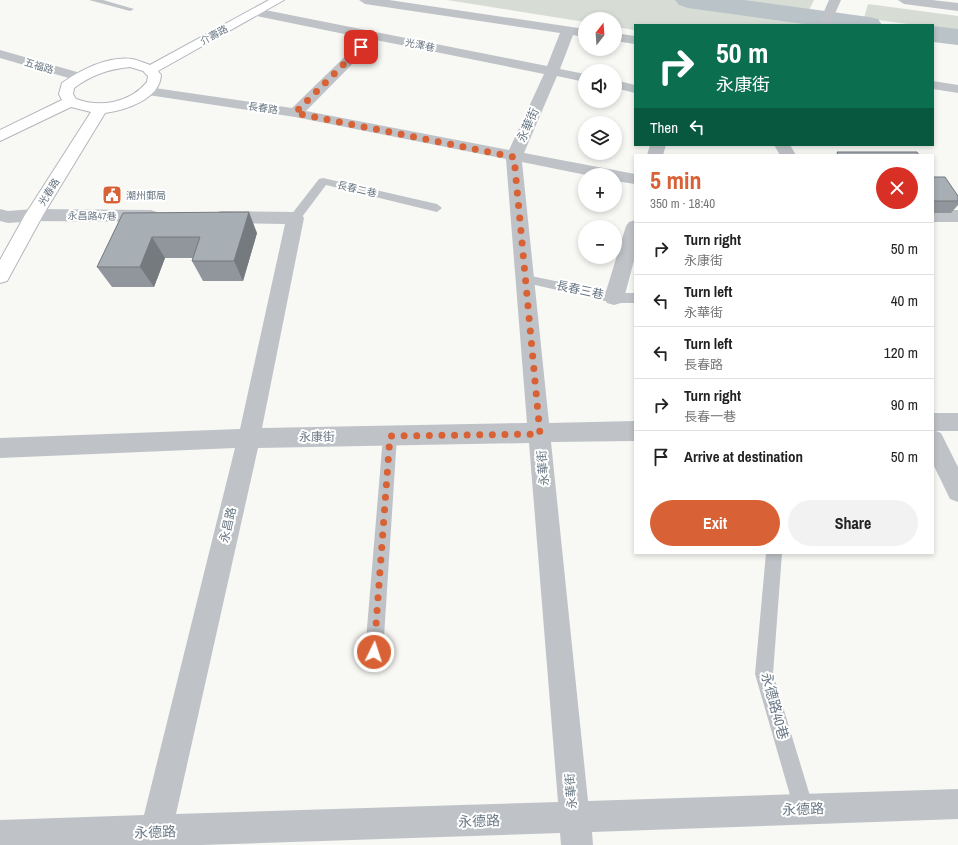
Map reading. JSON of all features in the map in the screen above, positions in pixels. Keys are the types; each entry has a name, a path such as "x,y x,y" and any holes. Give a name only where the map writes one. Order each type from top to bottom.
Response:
{"main road":[{"name":"介壽路","path":"150,70 278,0"},
{"path":"118,64 142,66 150,70 155,76 154,83 148,91 128,103 100,109 83,107 70,102 66,94 67,86 79,77 101,67 118,64"},
{"path":"0,136 70,102"},
{"name":"光春路","path":"0,276 34,215 100,109"}],"street":[{"name":"永華街","path":"366,0 577,32 552,71 514,157 575,831"},
{"path":"904,0 958,7"},
{"path":"824,24 834,2"},
{"name":"光澤巷","path":"255,12 578,77"},
{"path":"295,113 372,36"},
{"path":"622,38 634,40"},
{"name":"五福路","path":"0,54 79,77"},
{"path":"934,85 958,89"},
{"path":"622,86 634,89"},
{"name":"長春路","path":"148,91 295,113 578,169"},
{"path":"622,177 634,179"},
{"name":"永昌路47巷","path":"0,215 8,217 34,215 168,216"},
{"path":"934,216 958,216"},
{"path":"208,217 295,218"},
{"name":"永昌路","path":"156,832 249,438 295,218"},
{"path":"614,298 634,229"},
{"path":"934,422 958,422"},
{"name":"永康街","path":"0,448 249,438 540,434 634,431"},
{"path":"934,442 958,491"},
{"name":"永德路","path":"0,836 40,840 156,832 575,831 804,809 958,804"}],"lane":[{"path":"93,0 130,9"},
{"name":"長春二巷","path":"295,218 323,181 436,208"},
{"name":"長春三巷","path":"526,279 614,298 634,298"},
{"path":"374,652 390,436"},
{"name":"永德路40巷","path":"774,554 764,674 804,809"}],"shaded area":[{"path":"447,0 814,0 802,24 634,24 634,30 622,28 622,12 578,12 578,21"},
{"path":"868,4 958,16 958,31 934,28 934,24 908,24 864,18"}],"building":[{"path":"837,152 917,152 918,154 838,154"},
{"path":"934,177 945,177 958,196 958,201 934,201"},
{"path":"249,212 234,261 192,261 200,237 152,237 140,267 97,267 123,213"}],"waterway":[{"path":"688,0 862,24"},
{"path":"934,34 958,37"}],"place":[{"name":"潮州郵局","path":"112,195"}],"route":[{"path":"361,47 295,113 514,157 540,434 390,436 374,652"}]}
